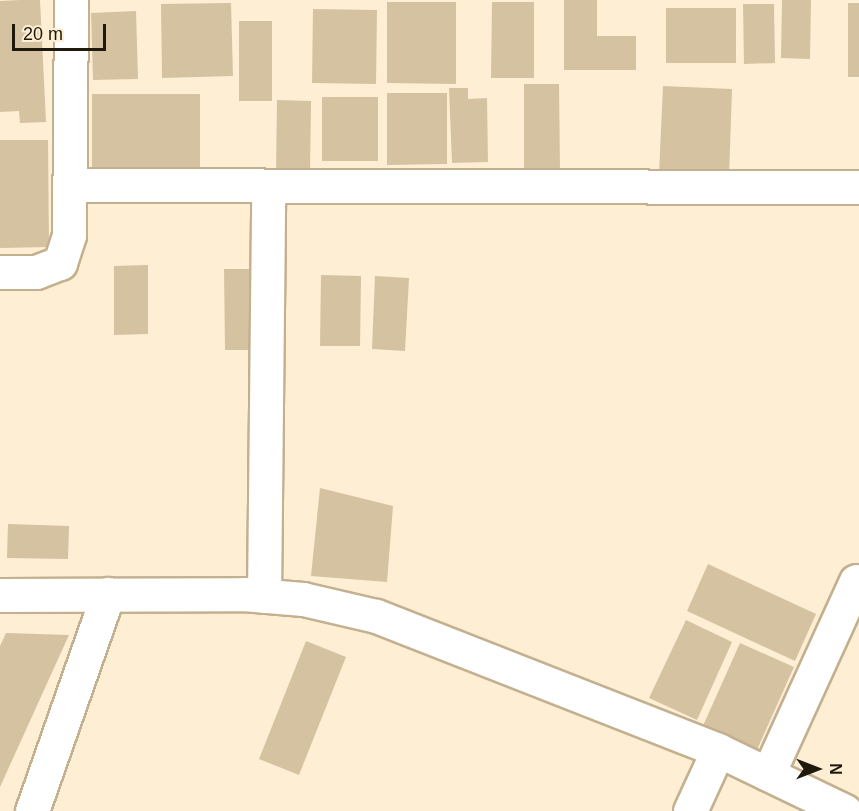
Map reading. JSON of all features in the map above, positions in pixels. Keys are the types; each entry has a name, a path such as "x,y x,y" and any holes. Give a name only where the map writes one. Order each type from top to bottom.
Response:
{"street":[{"path":"0,272 36,272 60,263 69,235 71,0"},
{"path":"70,185 859,187"},
{"path":"264,596 268,186"},
{"path":"768,774 856,581"},
{"path":"32,811 108,594"},
{"path":"0,595 264,596 303,599 376,616 718,750 844,811"},
{"path":"690,811 718,750"}],"building":[{"path":"40,0 46,122 20,123 19,111 0,112 0,1"},
{"path":"564,0 597,0 597,36 636,36 636,70 564,70"},
{"path":"782,0 811,0 810,59 781,58"},
{"path":"387,2 456,2 456,84 387,83"},
{"path":"492,2 534,2 534,78 491,78"},
{"path":"231,3 233,76 162,78 161,4"},
{"path":"848,3 859,3 859,77 848,77"},
{"path":"743,4 774,4 775,63 744,64"},
{"path":"666,8 736,8 736,63 666,63"},
{"path":"313,9 377,10 376,84 312,83"},
{"path":"136,11 138,79 93,80 91,13"},
{"path":"239,21 272,21 272,101 239,101"},
{"path":"524,84 559,84 560,170 524,170"},
{"path":"663,86 732,89 729,177 659,174"},
{"path":"449,88 468,88 468,99 487,98 488,162 452,163"},
{"path":"387,93 447,93 447,164 387,165"},
{"path":"92,94 200,94 200,172 92,172"},
{"path":"322,97 378,97 378,161 322,161"},
{"path":"277,100 311,101 310,176 276,175"},
{"path":"0,140 48,140 49,247 0,248"},
{"path":"148,265 148,334 114,335 114,266"},
{"path":"224,269 258,269 259,350 225,350"},
{"path":"321,275 361,276 360,346 320,346"},
{"path":"375,276 409,278 405,351 372,349"},
{"path":"320,488 393,506 387,582 311,576"},
{"path":"8,524 69,526 68,559 7,558"},
{"path":"708,564 816,614 795,661 687,611"},
{"path":"686,620 732,642 697,720 649,698"},
{"path":"6,633 69,635 0,787 0,646"},
{"path":"306,641 346,657 299,775 259,759"},
{"path":"740,643 794,667 756,752 702,728"}]}
